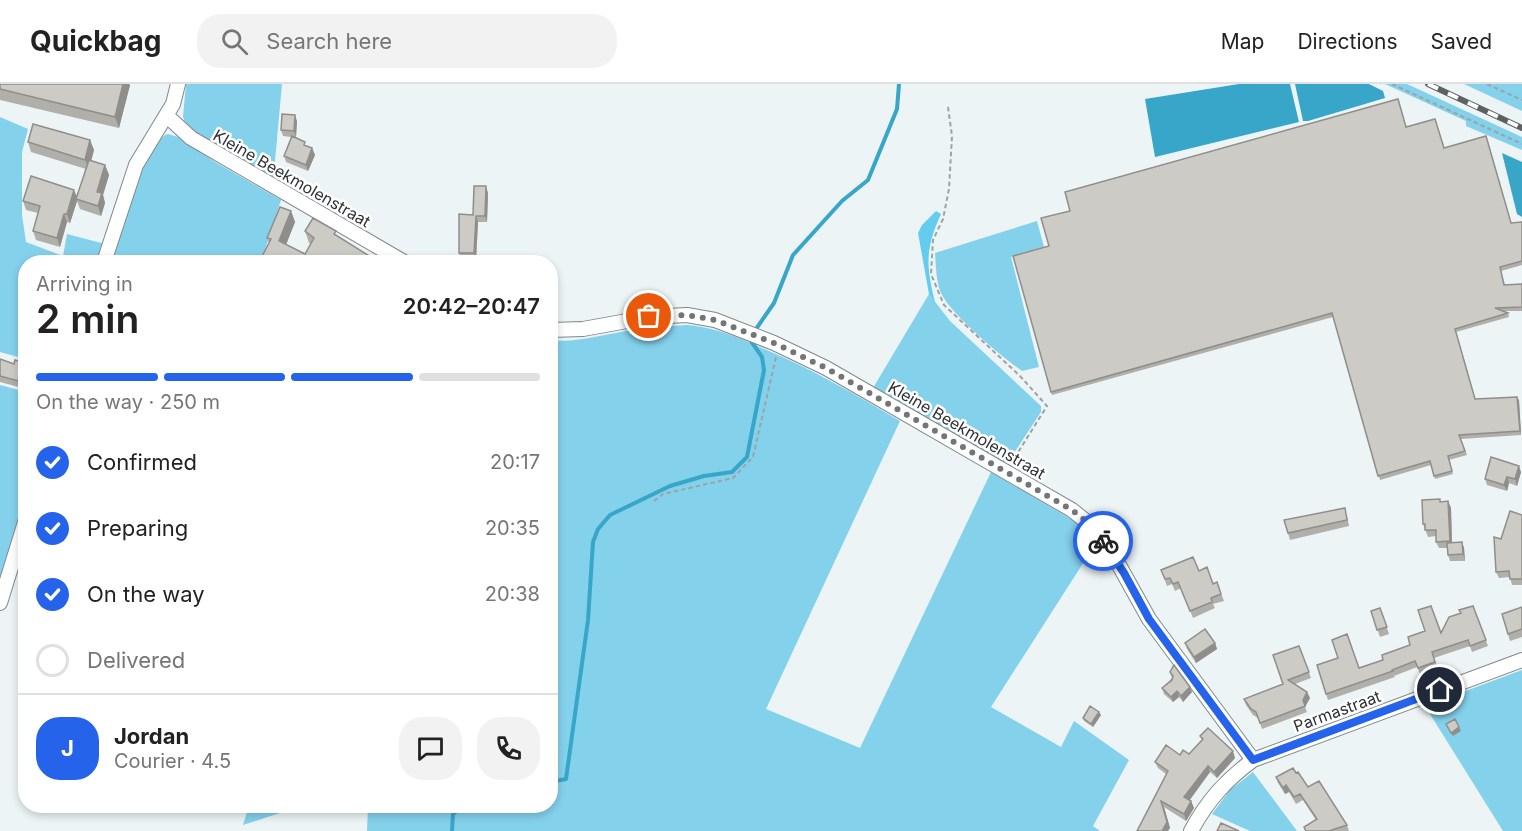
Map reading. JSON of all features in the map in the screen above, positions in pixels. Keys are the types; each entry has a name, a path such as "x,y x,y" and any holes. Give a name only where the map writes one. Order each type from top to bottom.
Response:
{"street":[{"path":"106,255 136,165 167,116 178,84"},
{"name":"Kleine Beekmolenstraat","path":"167,116 191,138 392,255"},
{"name":"Kleine Beekmolenstraat","path":"558,330 584,329 649,316 687,315 715,320 779,345 826,368 1072,510 1092,526 1110,549 1149,619 1253,760"},
{"path":"0,603 18,545"},
{"name":"Parmastraat","path":"1191,831 1212,796 1231,776 1253,760 1522,660"}],"path":[{"path":"1392,84 1522,144"},
{"path":"1487,84 1522,100"},
{"path":"948,107 952,136 949,189 943,219 933,240 931,274 944,305 1020,376 1047,406 1005,472"},
{"path":"654,501 663,494 733,478 753,457 779,345"}],"shaded area":[{"path":"186,84 282,84 273,183 187,129 183,117"},
{"path":"1239,84 1290,84 1299,122 1155,157 1145,99"},
{"path":"1295,84 1369,84 1383,91 1385,98 1303,121"},
{"path":"1385,84 1407,84 1522,137 1522,150 1466,126 1466,121"},
{"path":"1464,84 1522,84 1522,111"},
{"path":"0,117 28,129 22,152 22,215 26,242 60,255 18,255 18,357 0,352"},
{"path":"168,134 178,137 215,162 281,200 263,255 114,255 126,213 142,171 159,141"},
{"path":"1502,153 1522,162 1522,217 1517,214"},
{"path":"936,211 941,214 932,237 929,258 935,302 929,294 918,233 922,225"},
{"path":"1037,221 1044,247 1011,257 1039,367 1022,371 979,336 948,304 939,285 935,253"},
{"path":"67,234 105,244 101,255 63,255"},
{"path":"929,294 950,321 1041,406 1041,412 1003,466 873,388"},
{"path":"687,325 726,333 797,364 900,421 766,709 860,748 991,472 1081,525 1096,543 991,707 1061,747 1074,721 1129,760 1093,826 1100,831 367,831 368,813 558,813 558,341 579,340 664,326"},
{"path":"0,385 18,390 18,527 3,578 0,578"},
{"path":"1522,670 1522,831 1503,831 1425,706"},
{"path":"1253,772 1297,831 1250,831 1212,814 1230,790"},
{"path":"247,813 280,813 243,825"}],"building":[{"path":"0,84 123,84 115,117 0,89"},
{"path":"1398,99 1406,127 1435,119 1444,148 1486,136 1511,223 1522,222 1522,261 1500,267 1504,285 1522,284 1522,307 1495,308 1508,313 1455,329 1475,399 1517,397 1520,431 1459,435 1465,451 1448,456 1452,471 1434,476 1430,461 1378,476 1332,313 1051,392 1013,256 1049,246 1041,218 1070,211 1065,192"},
{"path":"282,114 295,115 294,131 281,130"},
{"path":"33,124 90,140 85,160 28,142"},
{"path":"292,136 312,148 306,165 284,156"},
{"path":"89,160 105,165 97,192 102,193 98,206 76,199"},
{"path":"31,176 74,190 57,238 33,231 40,206 23,201"},
{"path":"474,186 486,186 485,216 476,216 474,253 459,253 459,214 473,215"},
{"path":"280,207 291,211 279,241 305,254 314,238 305,231 313,218 336,231 334,234 368,255 263,255 271,239 267,238"},
{"path":"0,359 14,364 15,360 18,361 18,381 0,376"},
{"path":"1491,457 1519,466 1515,479 1507,477 1504,485 1485,479"},
{"path":"1440,499 1440,502 1448,501 1450,541 1436,542 1436,530 1425,530 1425,524 1423,524 1422,500"},
{"path":"1345,508 1347,520 1288,533 1284,520"},
{"path":"1510,511 1522,515 1522,579 1510,579 1509,571 1496,572 1494,537 1501,539"},
{"path":"1462,542 1463,554 1448,555 1447,543"},
{"path":"1193,557 1199,571 1207,567 1213,584 1217,582 1221,594 1211,598 1212,602 1190,611 1178,582 1173,584 1170,578 1165,579 1161,570"},
{"path":"1431,606 1441,633 1449,617 1461,613 1459,610 1473,606 1486,640 1470,646 1468,640 1432,652 1435,662 1418,668 1415,661 1326,694 1317,665 1338,658 1332,640 1347,634 1359,668 1383,660 1382,655 1410,645 1408,637 1425,631 1418,610"},
{"path":"1522,607 1522,629 1508,634 1502,614"},
{"path":"1380,608 1387,627 1377,630 1371,611"},
{"path":"1205,629 1215,643 1194,657 1185,643"},
{"path":"1299,646 1309,672 1288,680 1307,692 1303,700 1305,706 1260,723 1256,712 1244,699 1283,684 1273,655"},
{"path":"1174,665 1190,687 1181,696 1177,691 1171,697 1162,688 1172,680 1173,676 1170,672"},
{"path":"1090,706 1099,712 1091,724 1083,718"},
{"path":"1455,719 1459,727 1451,733 1446,724"},
{"path":"1208,728 1233,751 1214,772 1208,766 1184,797 1191,801 1184,814 1161,801 1167,822 1162,831 1137,831 1168,771 1155,762 1166,745 1180,755 1183,750 1189,754 1203,739 1200,736"},
{"path":"1293,768 1308,787 1319,781 1347,825 1329,831 1306,831 1304,827 1317,819 1300,794 1294,797 1286,785 1283,788 1276,777"},
{"path":"1221,823 1239,831 1217,831"}],"waterway":[{"path":"756,329 774,303 793,255 842,201 868,180 897,109 899,84"},
{"path":"558,780 566,779 588,620 593,542 598,529 610,515 670,486 704,476 732,472 747,457 764,370 762,357 751,341"},
{"path":"452,831 454,813"}],"railway":[{"path":"1428,84 1522,128"}],"way so far":[{"path":"649,316 687,315 715,320 774,343 826,368 1048,495 1092,526 1103,541"}],"route":[{"path":"1103,541 1110,549 1149,619 1253,760 1440,690"}]}
